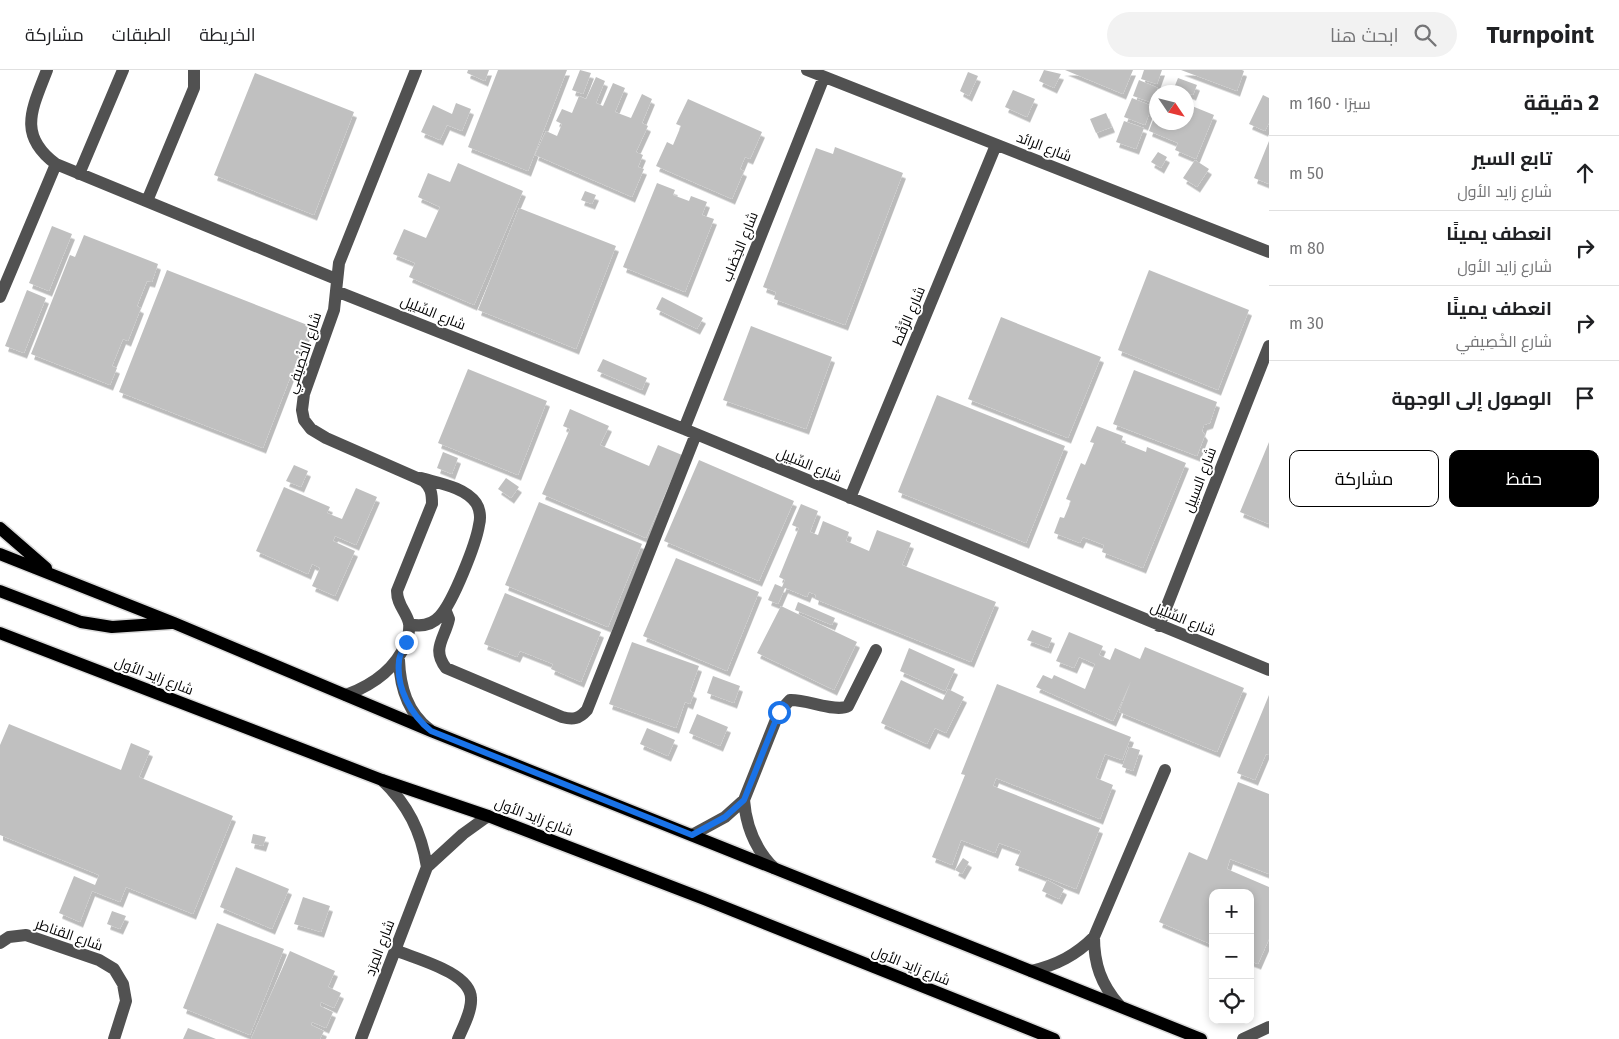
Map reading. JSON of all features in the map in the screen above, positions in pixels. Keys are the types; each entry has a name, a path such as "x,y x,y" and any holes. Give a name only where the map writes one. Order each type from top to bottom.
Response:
{"main road":[{"path":"0,528 53,575"},
{"path":"0,554 174,623 431,731 1201,1039"},
{"path":"0,591 81,622 112,627 174,623"},
{"name":"شارع زايد الأول","path":"0,633 382,780 488,816 704,898 1054,1039"}],"street":[{"name":"شارع السِّلِيل","path":"47,70 30,120 33,138 37,146 42,153 56,164 336,285 1269,670"},
{"path":"79,174 123,70"},
{"path":"147,202 194,88 194,70"},
{"name":"شارع الخْصِيفي","path":"409,624 397,599 397,591 432,504 431,488 415,476 326,438 311,429 304,420 302,410 304,394 334,310 339,263 416,70"},
{"name":"شارع الرائد","path":"808,70 1269,252"},
{"name":"شارع الخِضَاب","path":"684,429 824,76"},
{"name":"شارع الرَّقْط","path":"850,498 996,145"},
{"path":"0,297 56,164"},
{"name":"شارع السبيل","path":"1159,626 1269,346"},
{"path":"445,609 449,619 438,647 439,656 446,668 562,717 576,719 582,716 587,710 696,434"},
{"path":"415,476 461,491 477,504 480,514 476,534 456,588 445,609 430,623 416,626 409,624 409,634 399,660 402,688 406,701 422,724 431,731"},
{"path":"774,868 765,859 752,837 745,813 744,800 784,704 790,700 798,699 844,708 852,701 876,650"},
{"path":"346,695 369,684 399,660"},
{"path":"1031,971 1059,963 1072,956 1094,937 1165,770"},
{"path":"382,780 396,794 412,816 424,847 427,867"},
{"path":"692,835 720,820 744,800"},
{"name":"شارع المِرَد","path":"360,1039 427,867 463,834 488,816"},
{"name":"شارع القناطر","path":"0,943 9,937 26,935 99,960 114,969 123,984 126,1001 114,1039"},
{"path":"1094,937 1097,966 1109,993 1118,1005"},
{"path":"395,950 454,974 466,984 470,991 471,1007 458,1039"},
{"path":"1243,1039 1269,1027"}],"building":[{"path":"468,70 489,70 485,81 467,73"},
{"path":"498,70 567,70 528,171 468,147"},
{"path":"580,70 591,73 583,94 572,90"},
{"path":"1044,70 1061,74 1054,88 1039,81"},
{"path":"1065,70 1133,70 1123,94"},
{"path":"1144,70 1162,70 1157,84 1141,79"},
{"path":"1181,70 1242,70 1244,71 1237,91"},
{"path":"968,72 978,76 969,96 960,91"},
{"path":"255,73 354,112 314,215 214,175"},
{"path":"596,77 605,81 596,103 603,106 613,83 625,88 615,112 631,118 642,94 652,99 642,123 648,126 636,152 643,155 638,167 644,169 632,197 535,155 546,131 557,136 562,124 556,121 562,109 572,113 579,96 586,99"},
{"path":"1178,78 1197,85 1194,92 1194,85 1175,85"},
{"path":"1139,80 1151,85 1149,85 1149,102 1133,96"},
{"path":"1013,90 1035,99 1027,117 1005,107"},
{"path":"1263,95 1269,98 1269,123 1265,131 1249,124"},
{"path":"1132,98 1149,105 1149,114 1145,125 1124,117"},
{"path":"688,99 762,132 750,159 745,157 740,169 744,171 732,199 656,166 667,142 673,145 681,126 676,124"},
{"path":"456,103 471,109 462,131 447,125 440,140 421,132 433,105 452,114"},
{"path":"1194,107 1214,115 1196,159 1175,150 1178,143 1149,131 1194,130"},
{"path":"1106,113 1112,127 1096,133 1090,119"},
{"path":"1124,121 1144,128 1136,149 1116,142"},
{"path":"1269,141 1269,184 1254,178"},
{"path":"835,147 903,173 845,325 774,299 776,292 763,287 816,148 833,154"},
{"path":"1158,152 1167,157 1161,168 1151,162"},
{"path":"1195,160 1209,169 1197,187 1183,178"},
{"path":"458,163 523,191 474,305 409,277 415,263 393,254 404,229 426,238 440,207 418,197 428,173 450,182"},
{"path":"657,183 675,190 673,195 689,201 691,196 707,202 702,215 714,219 685,292 623,267"},
{"path":"585,191 596,195 592,204 581,200"},
{"path":"519,208 616,246 576,349 478,310"},
{"path":"52,226 72,234 49,291 29,283"},
{"path":"84,235 158,264 152,282 147,281 137,306 141,308 128,341 123,339 112,366 117,368 110,385 31,354 70,255 75,257"},
{"path":"167,270 310,326 263,448 119,392"},
{"path":"1149,270 1249,310 1218,390 1118,350"},
{"path":"27,290 46,298 24,353 5,346"},
{"path":"662,297 703,318 697,329 656,309"},
{"path":"1001,317 1101,357 1068,438 968,399"},
{"path":"751,326 832,357 806,429 723,400"},
{"path":"603,359 647,378 642,390 597,371"},
{"path":"468,369 547,401 518,475 438,443"},
{"path":"1134,370 1217,402 1210,423 1204,425 1202,431 1205,435 1197,456 1113,424"},
{"path":"937,395 1065,446 1026,543 898,492"},
{"path":"570,409 609,426 600,445 649,466 658,445 682,455 646,538 542,494 570,429 563,426"},
{"path":"1097,426 1123,436 1121,442 1146,452 1147,447 1186,463 1143,568 1102,552 1104,545 1083,537 1080,543 1054,533 1060,517 1064,518 1071,501 1066,499 1081,463 1085,465 1094,443 1090,442"},
{"path":"1269,442 1269,524 1240,512"},
{"path":"443,452 458,458 452,474 437,468"},
{"path":"699,460 794,501 759,581 664,541"},
{"path":"294,465 308,471 301,487 286,481"},
{"path":"506,478 519,487 511,498 498,489"},
{"path":"284,487 330,507 327,513 342,519 356,488 377,497 356,545 335,536 333,541 355,551 335,596 312,586 320,568 312,564 308,574 256,551"},
{"path":"539,502 642,544 608,627 505,585"},
{"path":"801,504 818,511 810,532 818,535 823,521 849,532 846,541 869,551 877,530 911,543 902,565 996,602 971,662 815,599 816,595 809,592 807,597 785,588 778,604 768,600 775,584 782,587 785,580 779,577 799,528 792,525"},
{"path":"676,558 759,592 727,671 643,636"},
{"path":"505,593 601,632 581,682 551,669 553,664 520,651 517,657 484,644"},
{"path":"798,602 835,618 832,625 795,610"},
{"path":"781,606 857,642 834,690 757,653"},
{"path":"1032,630 1052,638 1048,648 1027,640"},
{"path":"1069,632 1103,646 1099,655 1110,660 1115,648 1140,659 1145,647 1244,688 1217,752 1119,712 1131,681 1113,721 1036,687 1043,675 1052,679 1054,675 1085,689 1095,664 1079,657 1074,668 1056,661"},
{"path":"632,642 699,666 690,691 694,693 690,704 685,702 676,728 609,704"},
{"path":"909,648 955,669 945,691 900,671"},
{"path":"713,676 740,686 734,703 707,693"},
{"path":"901,680 943,700 948,689 964,697 946,733 935,728 927,744 881,723"},
{"path":"997,684 1131,737 1122,760 1105,754 1096,778 1113,785 1100,819 996,778 993,786 1100,828 1076,889 1015,865 1021,851 999,843 995,853 961,840 952,865 932,857 965,775 961,774"},
{"path":"1269,695 1269,755 1266,754 1255,780 1237,773"},
{"path":"697,714 728,727 720,746 689,733"},
{"path":"9,724 121,770 131,743 150,751 139,777 233,816 193,914 126,887 120,902 92,891 80,922 59,913 74,876 95,885 99,875 0,835 0,745"},
{"path":"647,728 675,740 668,756 640,744"},
{"path":"1129,747 1140,750 1133,771 1122,767"},
{"path":"1238,782 1269,794 1269,874 1230,859 1227,869 1269,887 1269,939 1258,964 1254,962 1254,889 1209,889 1209,943 1159,922 1189,852 1207,860"},
{"path":"253,834 266,837 263,846 251,843"},
{"path":"963,858 969,862 962,874 955,870"},
{"path":"236,867 289,889 272,929 220,907"},
{"path":"1047,880 1064,889 1059,899 1042,891"},
{"path":"303,897 330,906 321,932 294,924"},
{"path":"112,911 126,916 120,929 107,924"},
{"path":"217,923 284,949 250,1035 183,1008"},
{"path":"290,951 335,971 328,987 341,993 334,1008 321,1002 320,1006 333,1012 326,1028 312,1022 311,1025 324,1031 320,1039 251,1039"},
{"path":"188,1028 216,1039 183,1039"}],"route":[{"path":"406,642 399,660 402,688 406,701 413,713 431,731 692,835 725,817 744,800 779,712"}]}
